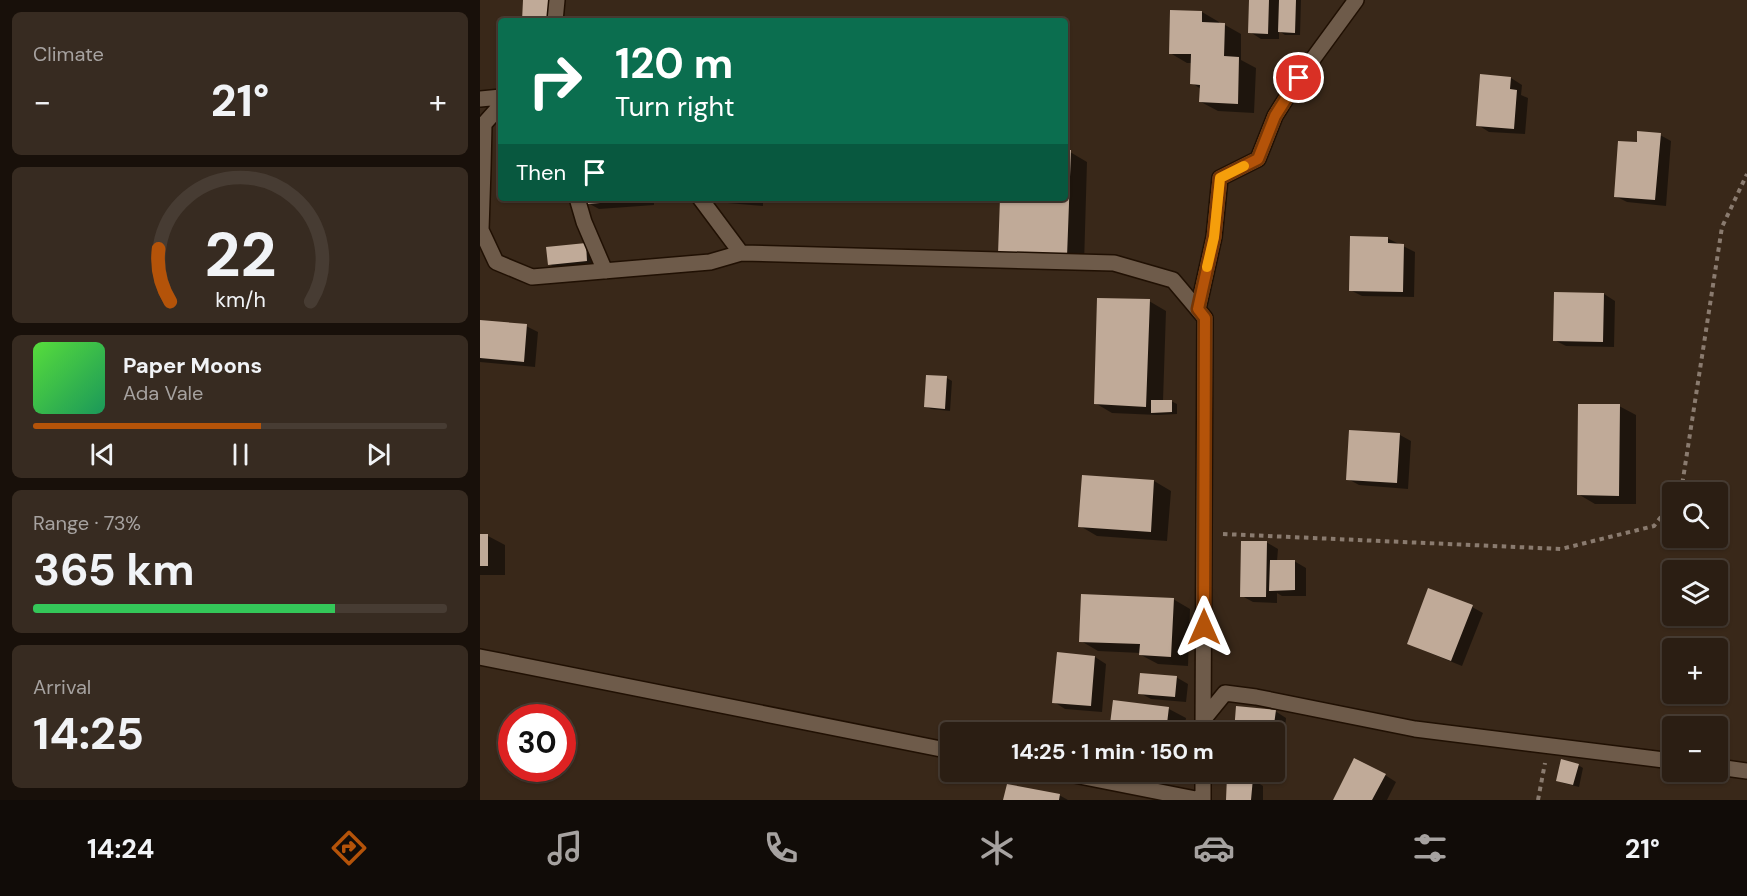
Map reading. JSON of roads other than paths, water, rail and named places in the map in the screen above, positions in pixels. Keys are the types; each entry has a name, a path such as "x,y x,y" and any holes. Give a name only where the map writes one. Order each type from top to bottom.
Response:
{"street":[{"path":"555,18 557,0"},
{"path":"1198,309 1214,237 1220,178 1258,159 1275,116 1293,87 1356,0"},
{"path":"480,99 498,97"},
{"path":"498,113 484,124 482,230 496,262 532,278 710,262 741,253 1114,262 1173,280 1205,318 1203,722"},
{"path":"578,201 604,271"},
{"path":"702,201 741,253"},
{"path":"480,657 940,749"},
{"path":"1206,722 1225,693 1256,697 1415,729 1662,760"},
{"path":"1728,768 1747,771"},
{"path":"1110,782 1202,800 1203,782"}]}
